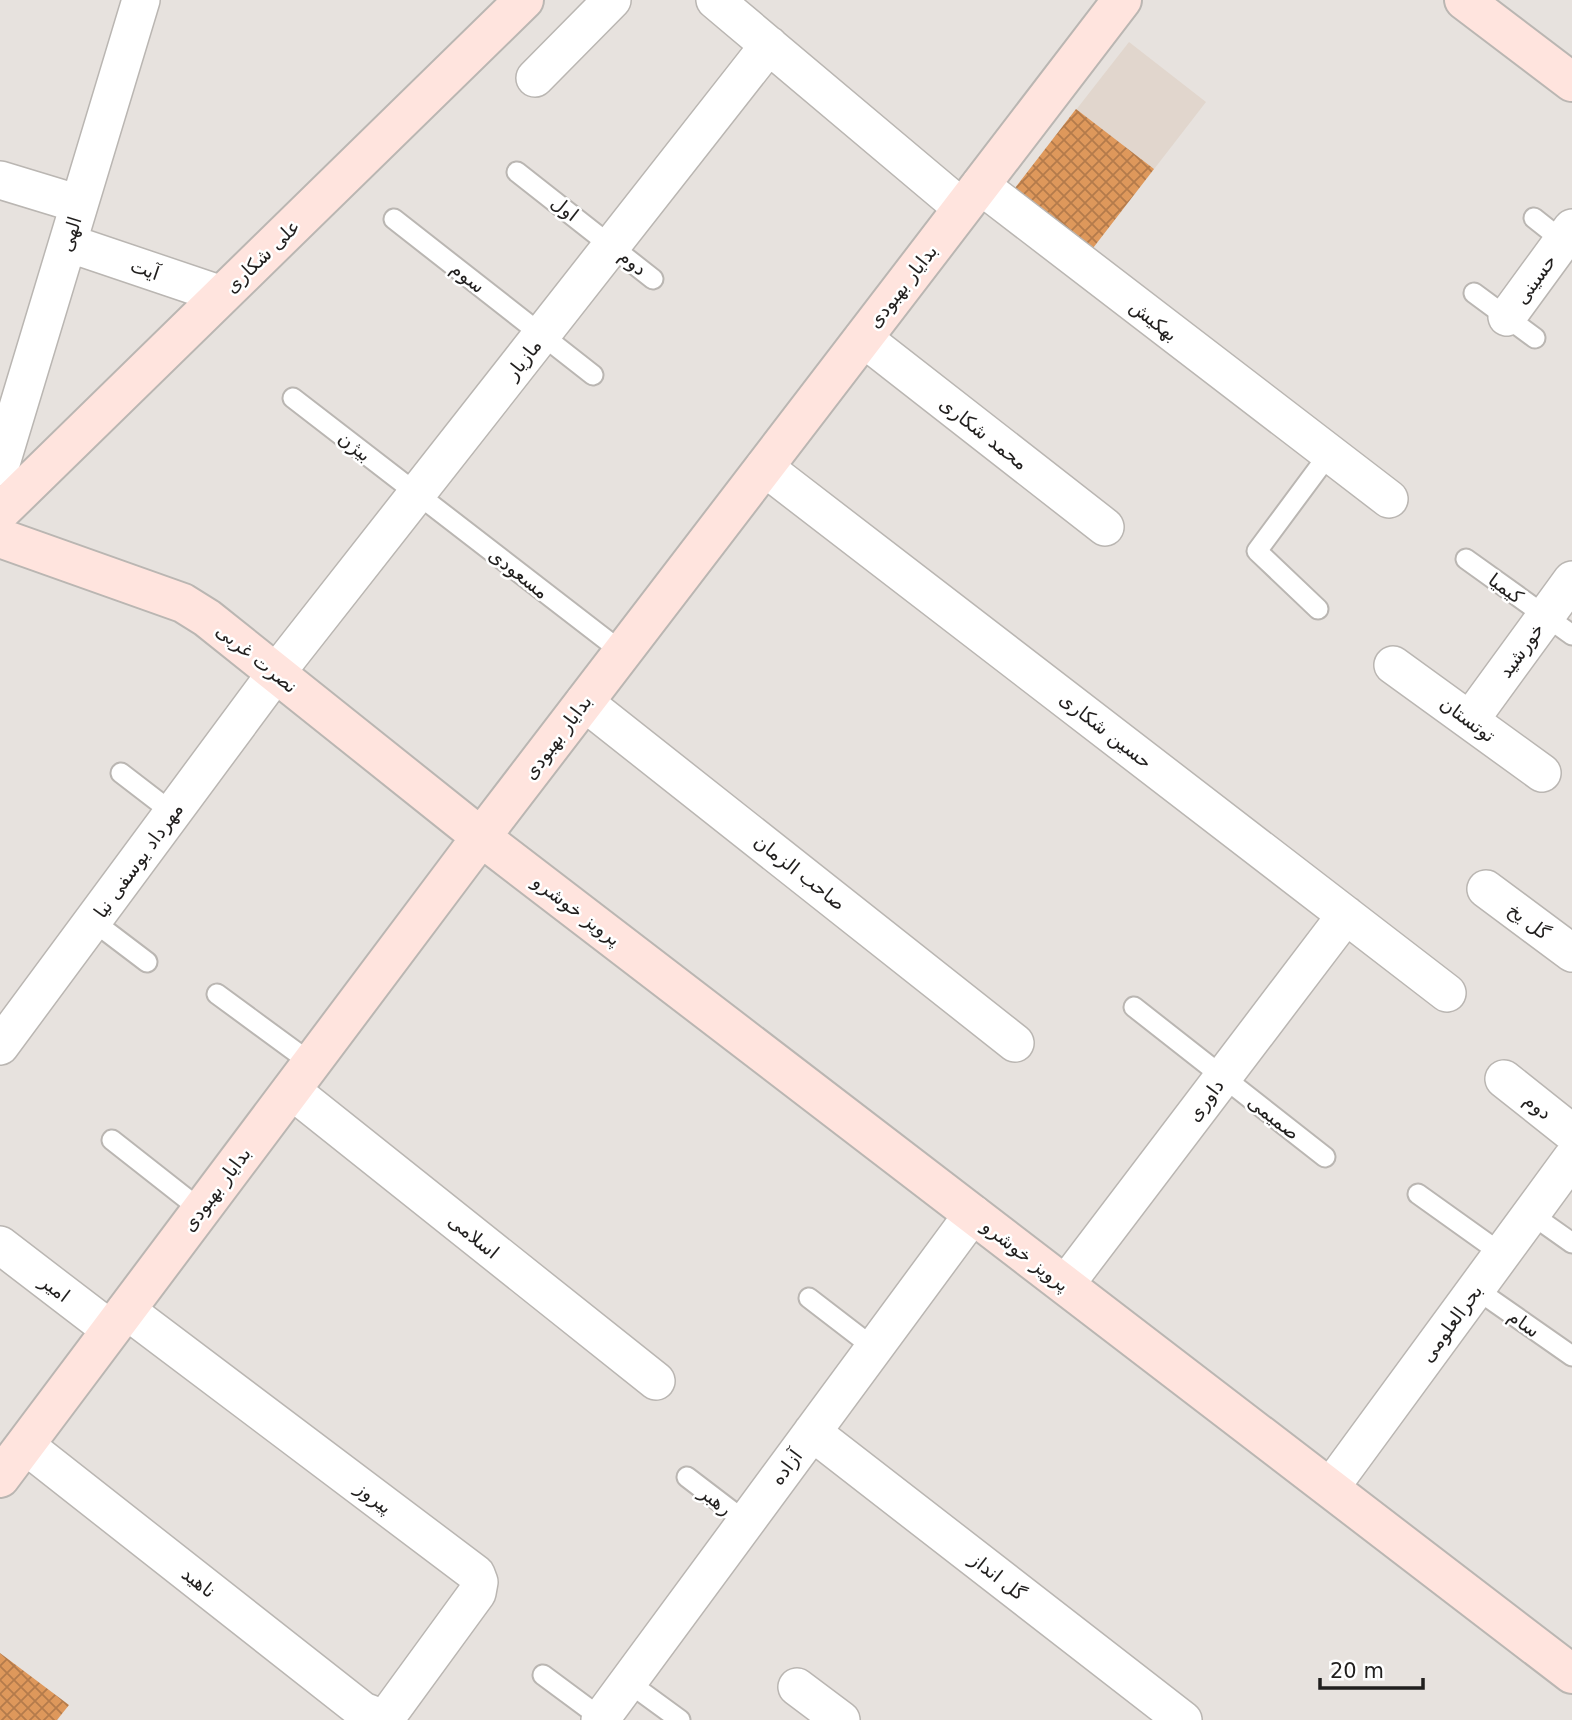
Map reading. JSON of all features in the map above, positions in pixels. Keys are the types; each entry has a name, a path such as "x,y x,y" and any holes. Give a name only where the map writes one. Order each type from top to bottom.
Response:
{"main road":[{"name":"علی شکاری","path":"0,512 524,0"},
{"name":"بدایار بهبودی","path":"0,1478 481,837 1122,0"},
{"path":"1464,0 1572,82"},
{"name":"نصرت غربی","path":"0,538 183,603 207,618 481,837"},
{"name":"پرویز خوشرو","path":"481,837 1572,1674"}],"street":[{"name":"الهی","path":"0,467 141,0"},
{"path":"535,78 612,0"},
{"path":"715,0 769,45 971,197"},
{"name":"مازیار","path":"276,673 769,45"},
{"path":"0,180 79,204"},
{"name":"بهکیش","path":"971,197 1389,499"},
{"name":"حسینی","path":"1521,328 1569,239"},
{"name":"آیت","path":"68,243 222,295"},
{"name":"محمد شکاری","path":"863,338 1105,527"},
{"name":"حسین شکاری","path":"764,467 1447,993"},
{"name":"خورشید","path":"1469,720 1559,625 1572,580"},
{"name":"توتستان","path":"1394,665 1542,772"},
{"name":"مهرداد یوسفی نیا","path":"0,1046 276,673"},
{"name":"صاحب الزمان","path":"584,702 1015,1043"},
{"name":"گل یخ","path":"1486,889 1572,953"},
{"name":"داوری","path":"1065,1285 1346,915"},
{"name":"اسلامی","path":"301,1077 656,1381"},
{"name":"دوم","path":"1504,1080 1572,1132"},
{"name":"بحرالعلومی","path":"1330,1488 1572,1158"},
{"name":"آزاده","path":"600,1719 973,1214"},
{"name":"امیر","path":"0,1245 119,1320"},
{"name":"پیروز","path":"119,1320 476,1574 479,1582 477,1593 388,1715 376,1716"},
{"name":"گل انداز","path":"813,1432 1183,1720"},
{"name":"ناهید","path":"25,1445 363,1711 376,1716"},
{"path":"797,1687 841,1720"}],"lane":[{"name":"اول","path":"517,172 612,245"},
{"name":"حسینی","path":"1534,218 1569,239"},
{"name":"سوم","path":"394,219 593,375"},
{"name":"دوم","path":"612,245 653,279"},
{"name":"حسینی","path":"1474,293 1521,328"},
{"name":"بیژن","path":"293,398 416,495"},
{"path":"1318,609 1257,551 1329,454"},
{"name":"مسعودی","path":"416,495 622,652"},
{"name":"کیمیا","path":"1466,559 1559,625"},
{"path":"121,773 173,813"},
{"path":"93,920 147,962"},
{"path":"218,994 301,1077"},
{"name":"صمیمی","path":"1134,1007 1325,1157"},
{"path":"112,1140 201,1210"},
{"path":"1418,1194 1502,1254"},
{"path":"1531,1214 1572,1243"},
{"name":"سام","path":"1476,1289 1572,1356"},
{"path":"808,1298 874,1348"},
{"name":"رهبر","path":"687,1477 746,1522"},
{"path":"542,1675 600,1719"},
{"path":"628,1682 680,1720"}],"shaded area":[{"path":"1129,42 1206,102 1093,248 1015,188"}],"building":[{"path":"1076,109 1154,169 1093,248 1015,188"},
{"path":"0,1653 69,1705 57,1720 0,1720"}]}
